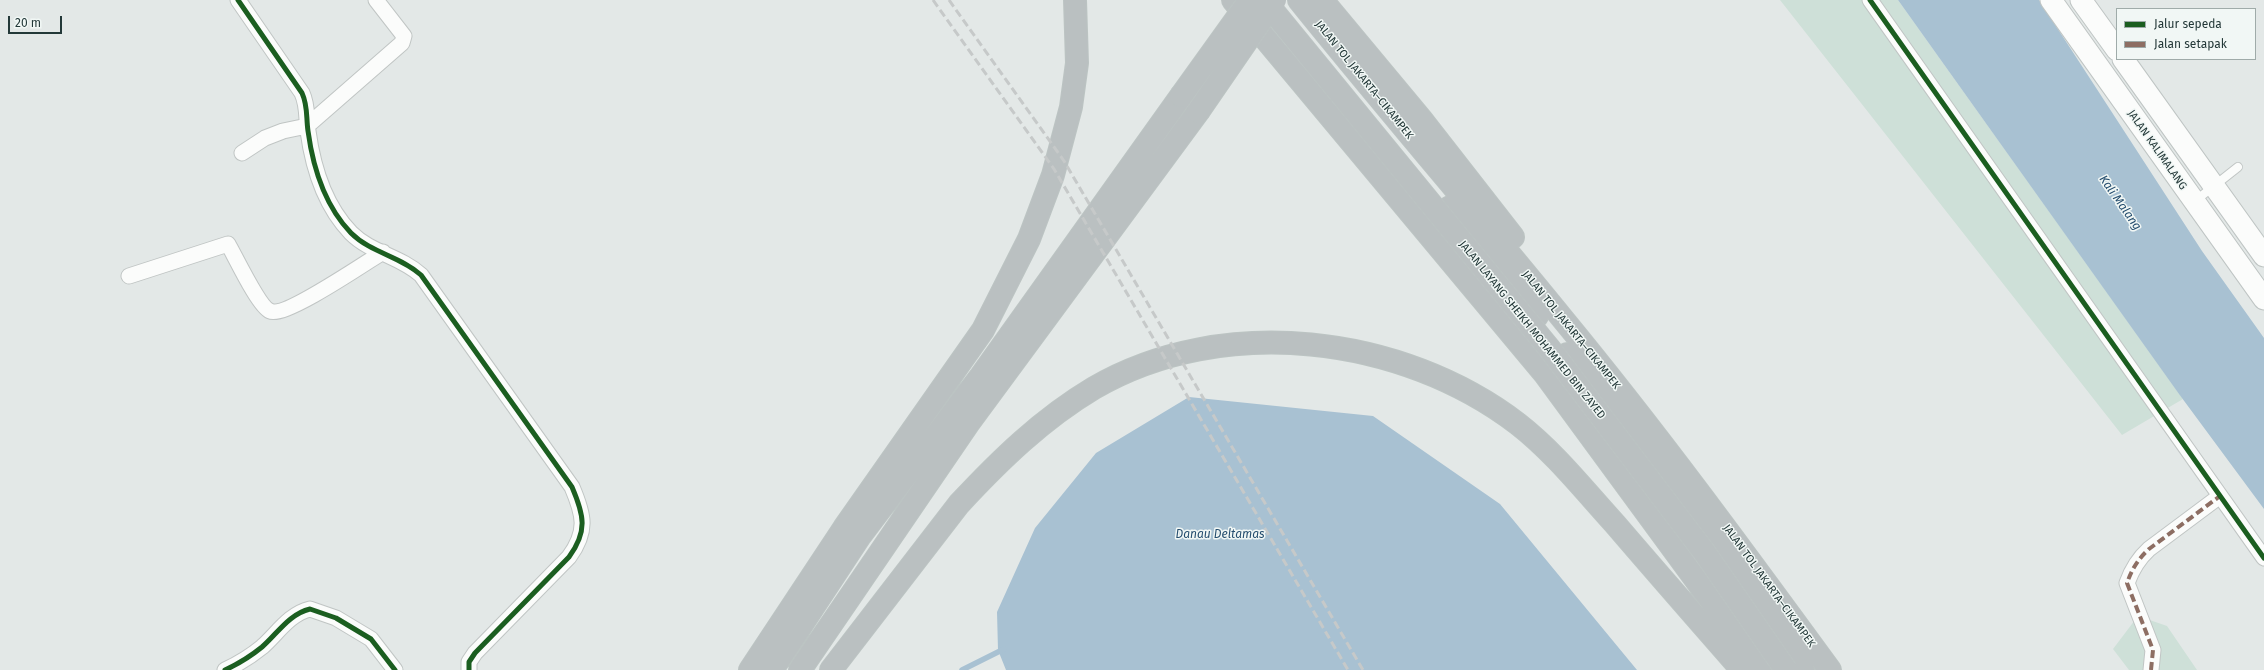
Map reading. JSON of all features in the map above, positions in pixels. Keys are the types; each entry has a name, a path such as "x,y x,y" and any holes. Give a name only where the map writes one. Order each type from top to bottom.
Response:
{"highway":[{"path":"772,670 852,532 983,330 1029,239 1053,175 1071,107 1077,63 1076,0"},
{"path":"1233,0 1544,373 1762,670"},
{"path":"750,670 852,532 981,376 1250,0"},
{"name":"JALAN LAYANG SHEIKH MOHAMMED BIN ZAYED","path":"1264,0 1549,348 1705,553 1786,670"},
{"path":"800,670 968,424 1198,112 1275,0"},
{"name":"JALAN LAYANG SHEIKH MOHAMMED BIN ZAYED","path":"1284,0 1704,527 1803,670"},
{"name":"JALAN TOL JAKARTA–CIKAMPEK","path":"1299,0 1413,140 1563,318 1711,506 1830,670"},
{"path":"1322,0 1421,119 1536,267 1552,294 1563,318"},
{"path":"831,670 959,504 994,467 1043,422 1096,387 1145,366 1183,354 1210,348 1271,343 1302,344 1362,351 1388,358 1452,383 1495,407 1520,426 1564,467 1742,670"}],"main road":[{"name":"JALAN KALIMALANG","path":"2051,0 2264,299"},
{"path":"2081,0 2116,49"},
{"path":"2124,60 2264,256"}],"street":[{"path":"238,0 302,93 307,103 307,126 324,194 342,224 352,234 372,249 405,262 421,275 572,487 580,504 583,522 577,546 569,557 475,653 467,669"},
{"path":"242,153 266,138 283,131 307,126 404,41 402,34 376,0"},
{"path":"1870,0 2264,558"},
{"path":"130,276 228,244 260,301 269,311 277,312 297,305 382,252"},
{"path":"2151,670 2153,650 2127,583 2132,570 2141,556 2149,549 2220,496"},
{"path":"224,670 237,665 262,647 272,635 296,615 310,609 336,618 371,639 395,670"}],"lane":[{"path":"2194,201 2238,167"}],"shaded area":[{"path":"1780,0 1898,0 2183,399 2122,435"},
{"path":"2138,616 2167,626 2197,670 2129,670 2113,649"}],"water":[{"name":"Kali Malang","path":"1898,0 2039,0 2202,251 2264,338 2264,509 2179,394"},
{"name":"Danau Deltamas","path":"1189,397 1373,416 1500,504 1637,670 1006,670 998,650 997,612 1035,528 1096,453"}],"waterway":[{"path":"962,670 1004,649"}],"railway":[{"path":"933,0 1054,169 1348,670"},
{"path":"949,0 1064,161 1363,670"}],"marked path":[{"path":"2151,670 2153,650 2127,583 2133,569 2149,549 2220,496"}],"cycle path":[{"path":"238,0 302,93 306,107 308,131 313,159 327,199 334,211 351,233 359,240 404,263 421,275 572,487 579,506 582,523 581,531 575,548 569,557 475,653 469,662 469,670"},
{"path":"1870,0 2264,558"},
{"path":"225,670 244,660 258,650 296,615 310,609 336,618 371,639 395,670"}]}
